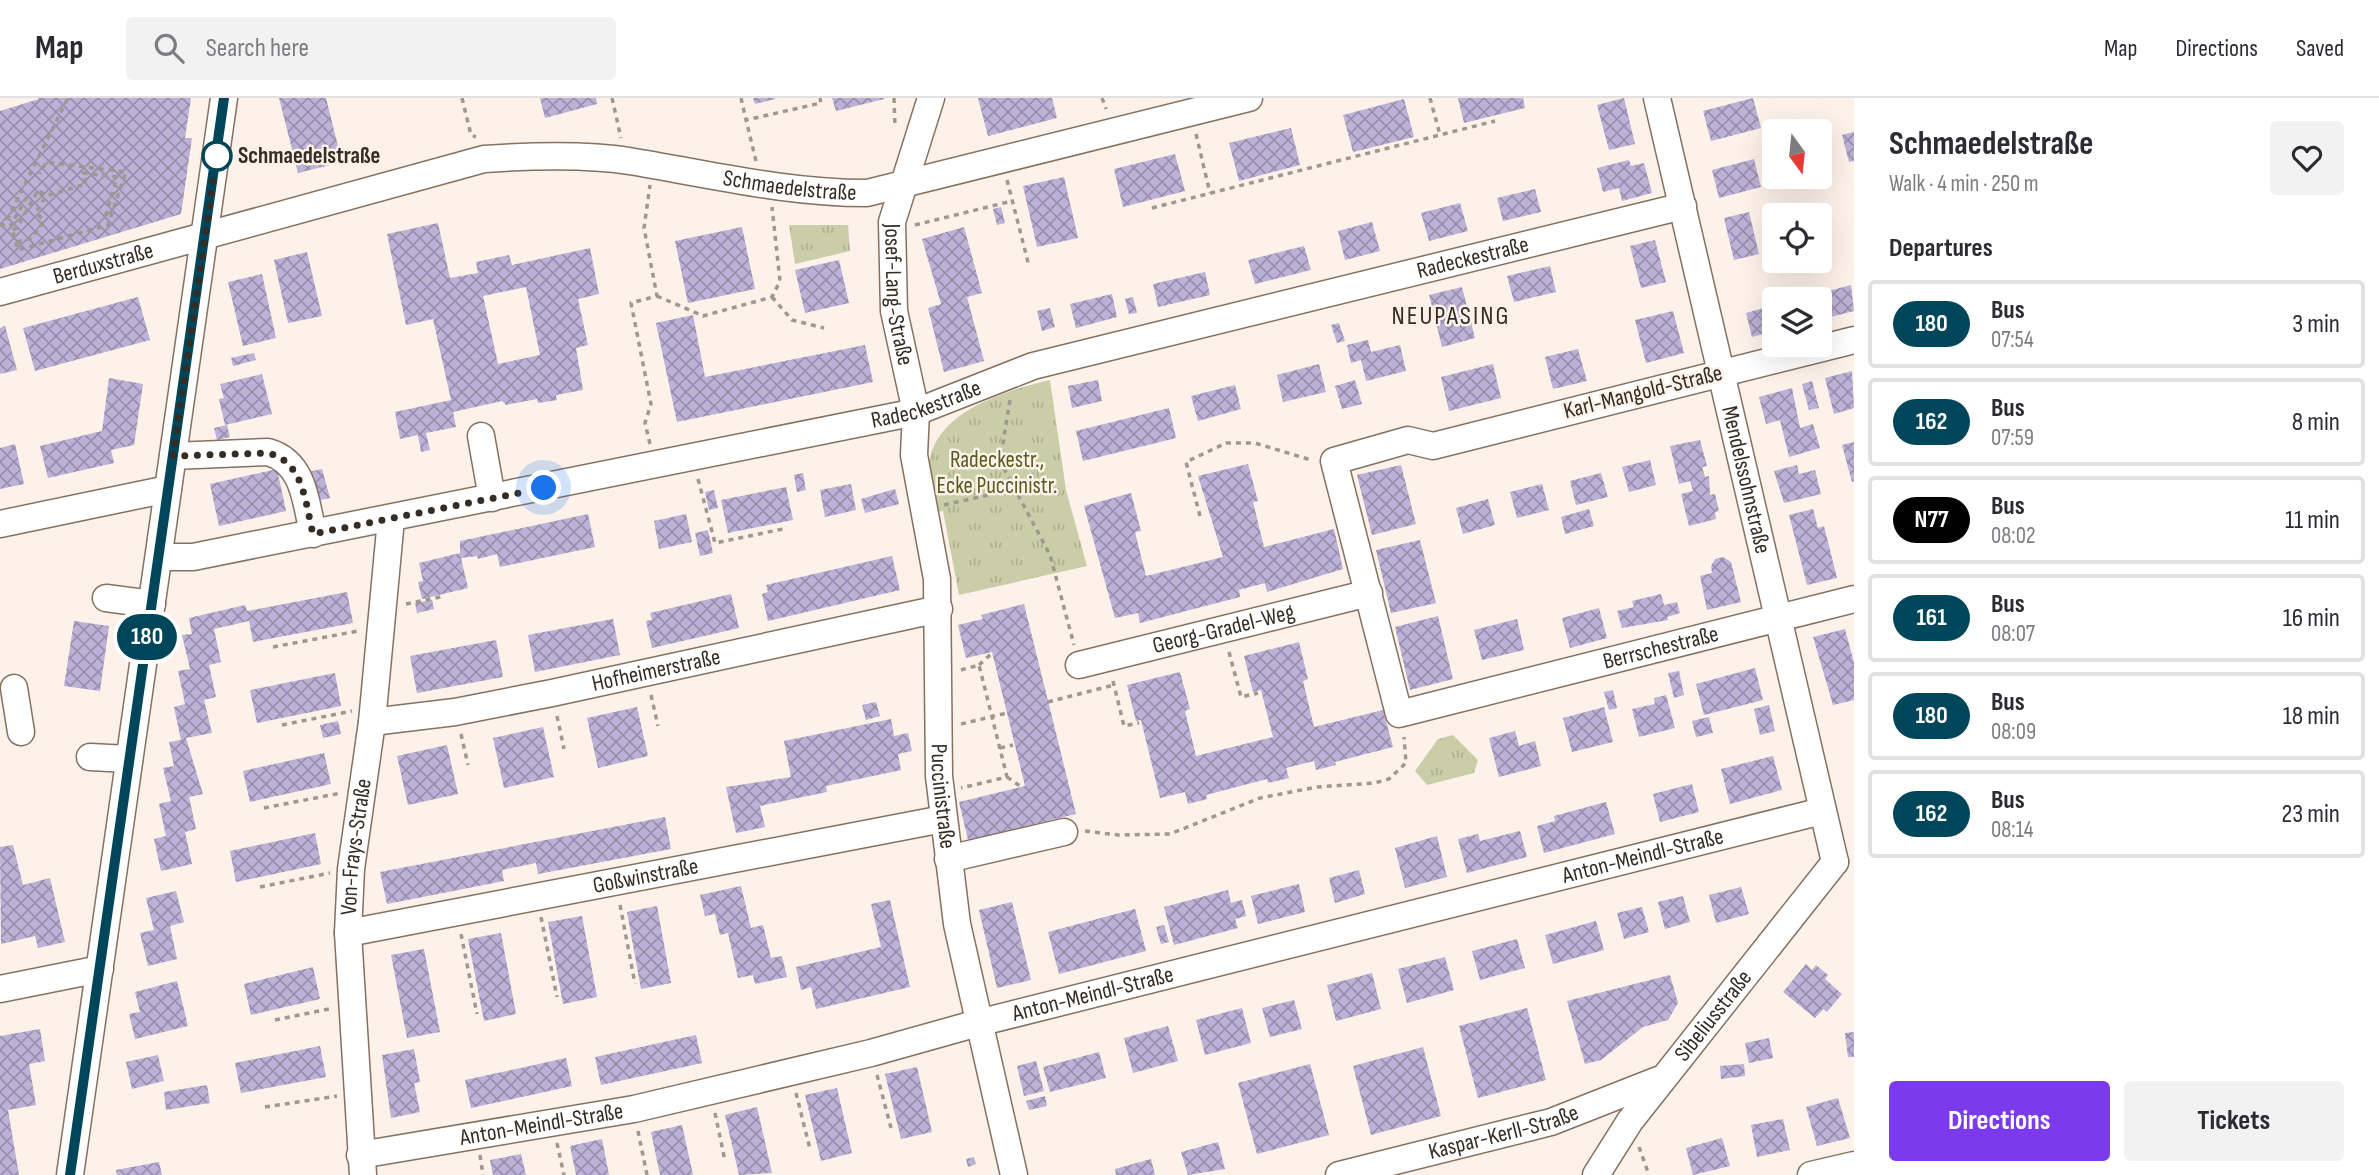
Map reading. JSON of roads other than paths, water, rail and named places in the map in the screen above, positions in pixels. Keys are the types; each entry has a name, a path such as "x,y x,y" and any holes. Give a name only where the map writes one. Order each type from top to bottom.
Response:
{"street":[{"path":"70,1175 224,98"},
{"name":"Josef-Lang-Straße","path":"916,412 894,311 891,222 931,98"},
{"name":"Schmaedelstraße","path":"205,233 484,159 526,157 626,160 765,186 824,193 867,194 904,182 1249,98"},
{"name":"Mendelssohnstraße","path":"1657,98 1822,811 1844,860"},
{"name":"Radeckestraße","path":"160,557 192,557 313,534 916,412 1033,366 1683,206"},
{"name":"Berduxstraße","path":"0,292 205,233"},
{"name":"Karl-Mangold-Straße","path":"1368,593 1334,461 1408,440 1433,446 1854,340"},
{"name":"Puccinistraße","path":"916,412 914,455 922,510 937,579 937,731 948,859 962,951 1014,1175"},
{"path":"481,436 492,498"},
{"path":"173,456 268,453 281,456 300,477 313,534"},
{"path":"0,524 168,489"},
{"name":"Von-Frays-Straße","path":"361,1165 348,933 351,869 373,714 391,519"},
{"name":"Berrschestraße","path":"1368,593 1399,714 1468,699 1854,599"},
{"name":"Georg-Gradel-Weg","path":"1079,665 1368,593"},
{"path":"106,598 152,604"},
{"name":"Hofheimerstraße","path":"373,714 456,712 939,609"},
{"path":"14,688 21,732"},
{"path":"90,757 129,759"},
{"name":"Goßwinstraße","path":"348,933 458,915 615,882 942,806"},
{"name":"Anton-Meindl-Straße","path":"361,1165 634,1109 871,1053 978,1023 1822,811"},
{"path":"948,859 1064,832"},
{"name":"Sibeliusstraße","path":"1596,1175 1630,1121 1663,1078 1844,860"},
{"path":"0,989 100,969"},
{"name":"Kaspar-Kerll-Straße","path":"1339,1175 1551,1122 1663,1078"},
{"path":"1811,1175 1854,1165"}],"place":[{"name":"Schmaedelstraße","path":"217,156"}],"district":[{"name":"NEUPASING","path":"1451,316"}],"park label":[{"name":"Radeckestr., Ecke Puccinistr.","path":"997,473"}]}
